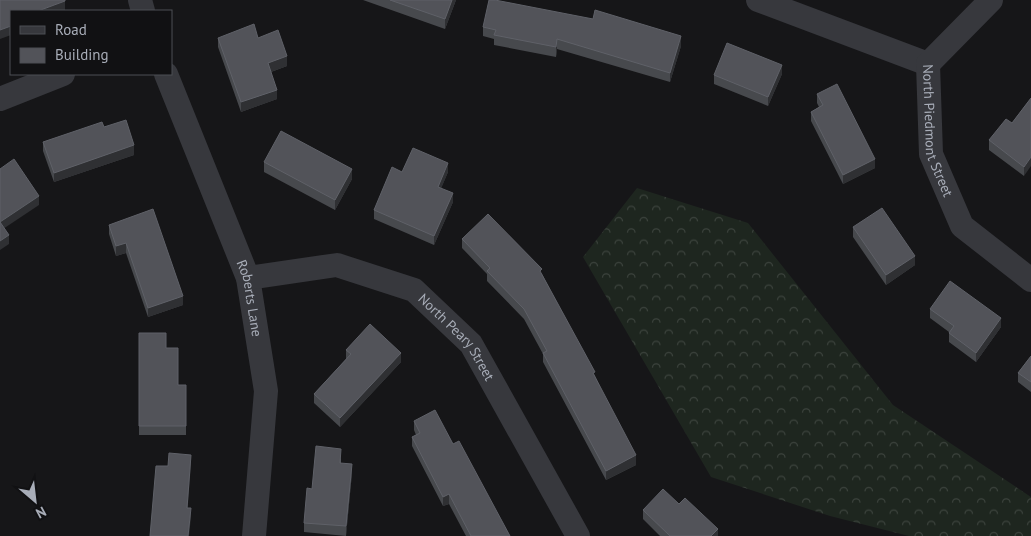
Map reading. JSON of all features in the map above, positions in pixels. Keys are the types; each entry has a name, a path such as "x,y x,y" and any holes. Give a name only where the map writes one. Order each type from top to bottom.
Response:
{"street":[{"name":"North Piedmont Street","path":"758,0 928,64 932,154 962,226 1031,280"},
{"path":"928,64 991,0"},
{"path":"0,99 60,75"},
{"name":"Roberts Lane","path":"166,75 248,278 266,391 254,536"},
{"name":"North Peary Street","path":"248,278 338,265 414,290 471,344 578,536"}],"green space":[{"path":"637,188 748,223 893,405 1031,497 1031,536 909,536 830,516 711,477 583,257"}],"building":[{"path":"0,0 65,0 41,10 10,10 10,26 0,30"},
{"path":"390,0 452,0 445,19"},
{"path":"489,0 593,19 595,10 681,36 670,73 557,39 556,47 494,35 496,30 483,27"},
{"path":"254,24 258,38 278,30 287,56 268,63 277,90 241,102 218,38"},
{"path":"727,43 782,65 768,97 714,75"},
{"path":"837,84 875,159 843,175 811,112 823,105 817,94"},
{"path":"1031,98 1031,157 1024,167 989,140 1006,119 1012,123"},
{"path":"126,120 134,145 54,173 43,142 102,122 104,127"},
{"path":"281,131 352,169 335,200 264,162"},
{"path":"413,148 448,163 438,187 453,193 434,236 374,210 392,167 402,172"},
{"path":"14,159 39,196 0,222 0,169"},
{"path":"882,208 915,256 886,275 853,227"},
{"path":"153,209 183,296 148,308 126,243 116,246 109,225"},
{"path":"488,214 542,269 540,271 595,372 593,373 636,455 606,471 543,353 547,351 524,309 487,271 490,268 462,239"},
{"path":"0,222 9,235 0,241"},
{"path":"950,281 1001,318 976,353 949,333 954,326 930,309"},
{"path":"370,324 401,353 340,418 314,394 351,354 346,350"},
{"path":"139,333 166,333 166,348 178,348 178,385 186,385 186,426 139,426"},
{"path":"1031,356 1031,382 1018,373"},
{"path":"435,410 453,444 459,441 510,536 471,536 449,494 443,497 412,437 420,433 414,421"},
{"path":"316,446 341,449 340,463 352,464 346,526 304,523 307,488 312,489"},
{"path":"169,453 191,455 187,508 191,508 188,536 150,536 156,466 168,466"},
{"path":"663,489 679,504 685,498 718,529 711,536 670,536 643,510"}]}
